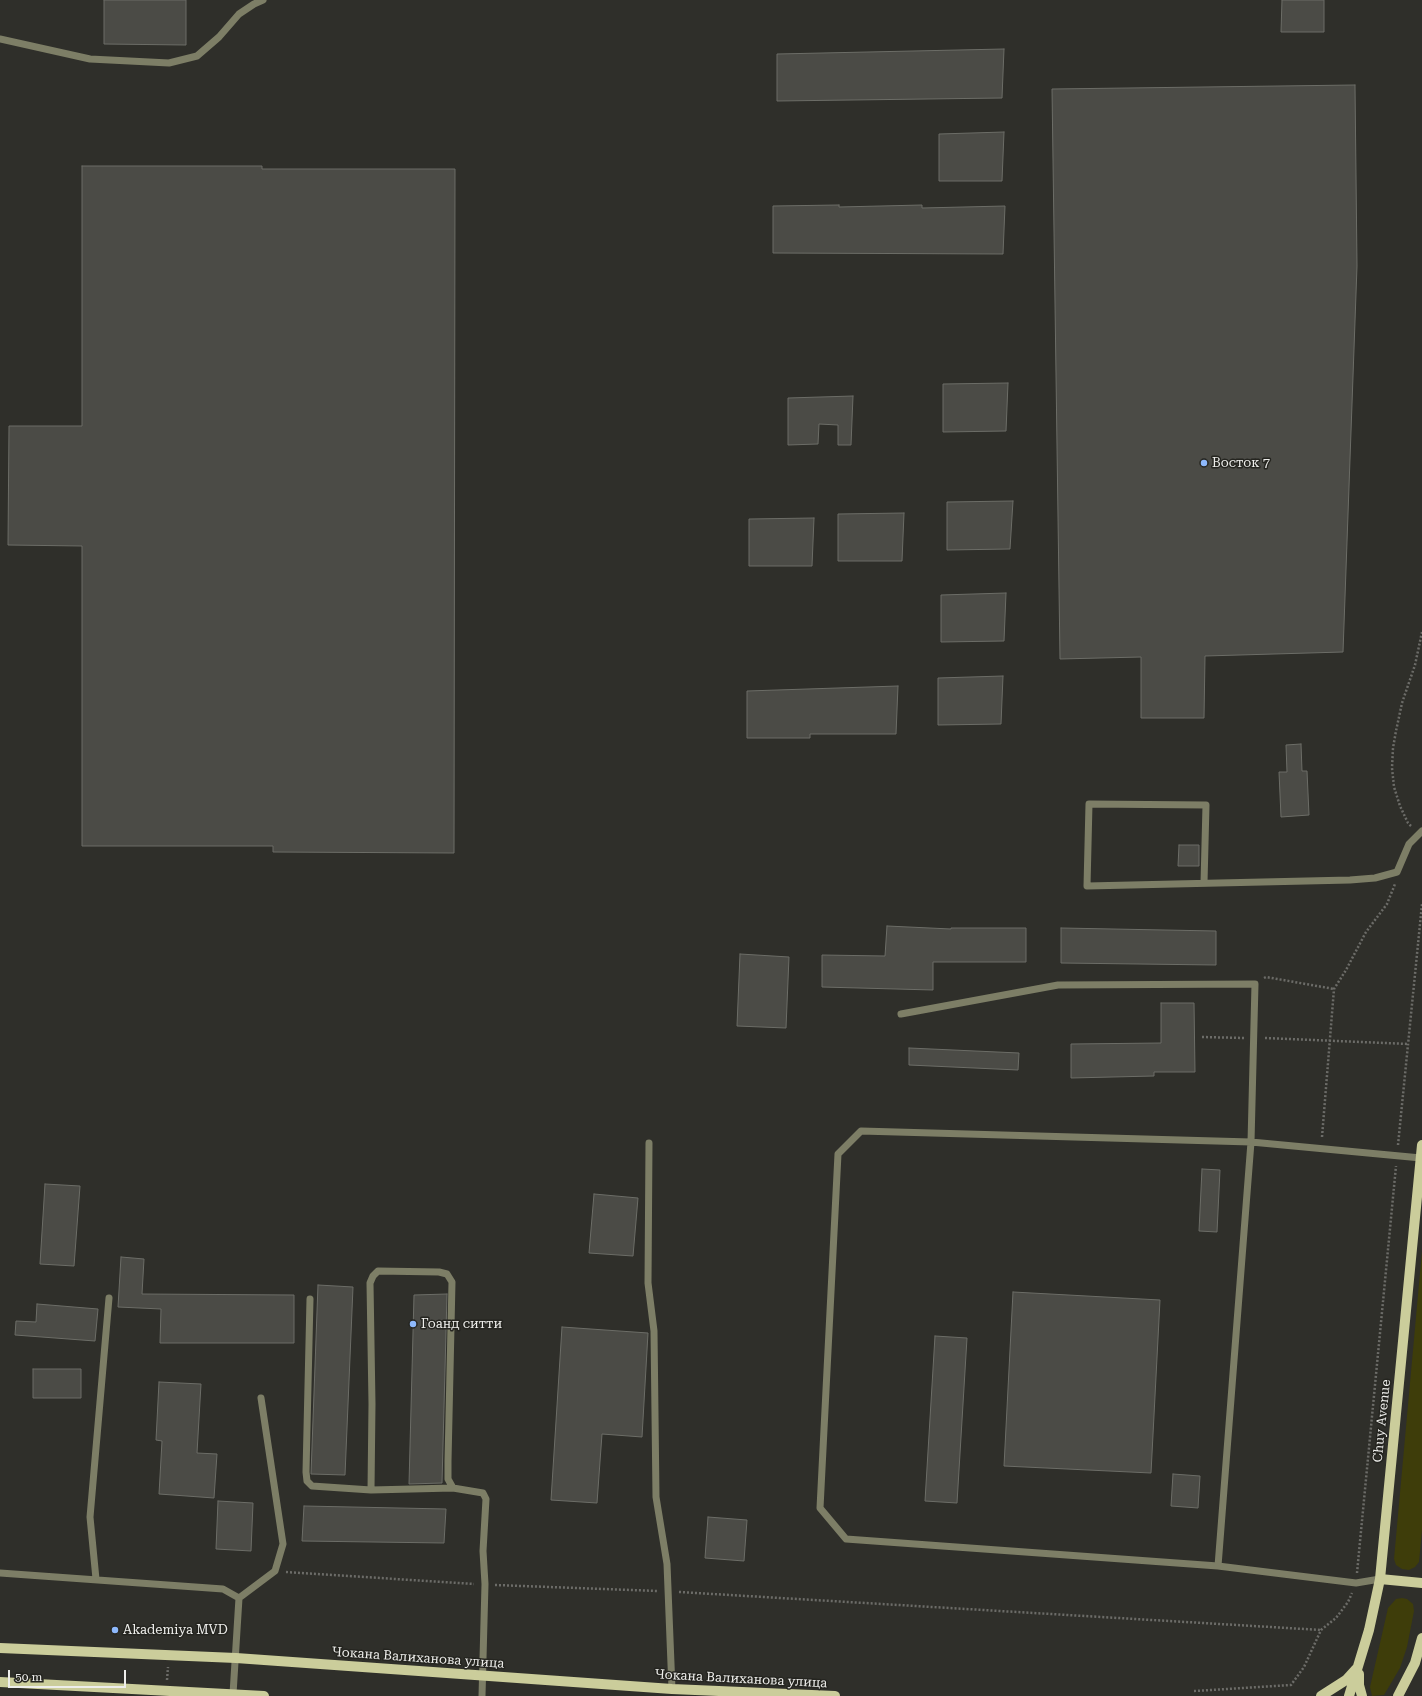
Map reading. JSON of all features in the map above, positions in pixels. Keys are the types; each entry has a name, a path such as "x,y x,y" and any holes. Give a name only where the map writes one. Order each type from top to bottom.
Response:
{"main road":[{"name":"Chuy Avenue","path":"1349,1696 1369,1630 1380,1579 1422,1145"},
{"path":"1380,1579 1422,1583"},
{"path":"1398,1696 1415,1663 1422,1638"},
{"name":"Чокана Валиханова улица","path":"0,1648 236,1658 672,1689 835,1696"},
{"path":"1321,1696 1346,1680 1358,1666"},
{"path":"1358,1666 1359,1686 1362,1696"},
{"path":"0,1682 264,1696"}],"lane":[{"path":"0,40 90,59 169,63 197,56 220,37 239,14 263,0"},
{"path":"1204,883 1206,805 1089,804 1087,886 1350,880 1375,878 1397,872 1409,844 1421,832"},
{"path":"901,1014 1058,985 1255,984 1251,1142 1218,1566"},
{"path":"1380,1579 1356,1583 1218,1566 846,1539 820,1508 838,1154 861,1131 1251,1142 1421,1158"},
{"path":"649,1143 648,1283 654,1331 656,1497 667,1564 672,1689"},
{"path":"372,1490 370,1283 372,1276 378,1271 439,1272 447,1274 452,1282 448,1479 453,1488"},
{"path":"96,1579 90,1517 109,1298"},
{"path":"310,1299 307,1481 312,1486 372,1490 453,1488 483,1493 486,1499 483,1551 485,1584 484,1676 482,1696"},
{"path":"239,1598 275,1571 283,1544 261,1398"},
{"path":"0,1573 223,1589 239,1598"},
{"path":"233,1694 239,1598"}],"path":[{"path":"1421,832 1408,823 1400,806 1394,787 1392,768 1396,731 1402,704 1415,665 1422,632"},
{"path":"1322,1148 1334,989 1366,932 1387,904 1395,888 1397,872"},
{"path":"1194,1691 1291,1684 1304,1667 1322,1630 1336,1618 1348,1602 1356,1583 1360,1558 1422,904"},
{"path":"1255,984 1266,977 1334,989"},
{"path":"1202,1036 1408,1044"},
{"path":"275,1571 485,1584 668,1591 1322,1630"},
{"path":"167,1691 169,1656"}],"shaded area":[{"path":"1422,1251 1422,1530 1419,1562 1415,1567 1409,1570 1402,1569 1396,1565 1394,1559"},
{"path":"1396,1599 1407,1599 1413,1604 1414,1611 1407,1647 1400,1668 1384,1695 1372,1696 1370,1687 1388,1608"}],"building":[{"path":"104,0 186,0 186,45 104,44"},
{"path":"1282,0 1324,0 1324,32 1281,32"},
{"path":"1004,49 1002,98 777,101 777,54"},
{"name":"Восток 7","path":"1355,85 1357,266 1343,652 1205,656 1204,718 1141,718 1141,657 1060,659 1052,89"},
{"path":"1004,132 1002,181 939,181 939,134"},
{"path":"82,166 262,166 262,169 455,169 454,853 273,852 273,846 82,846 82,546 8,545 9,426 82,426"},
{"path":"839,205 839,207 922,205 922,208 1005,206 1003,254 773,253 773,206"},
{"path":"1008,383 1006,431 943,432 943,384"},
{"path":"853,396 851,445 838,445 838,425 819,424 818,444 788,445 788,398"},
{"path":"1013,501 1010,549 947,550 947,502"},
{"path":"904,513 902,561 838,561 838,514"},
{"path":"814,518 812,566 749,566 749,519"},
{"path":"1006,593 1004,641 941,642 941,595"},
{"path":"1003,676 1001,724 938,725 938,678"},
{"path":"898,686 896,734 810,734 810,738 747,738 747,691"},
{"path":"1301,744 1302,771 1307,771 1309,815 1281,817 1279,772 1287,772 1286,745"},
{"path":"1179,845 1199,845 1199,866 1178,866"},
{"path":"887,926 951,929 1026,928 1026,962 933,962 933,990 822,987 822,955 885,956"},
{"path":"1061,928 1216,931 1216,965 1061,963"},
{"path":"740,954 789,957 786,1028 737,1026"},
{"path":"1161,1003 1194,1003 1195,1072 1154,1072 1154,1076 1071,1078 1071,1044 1161,1043"},
{"path":"909,1048 1019,1053 1018,1070 909,1065"},
{"path":"1202,1169 1220,1170 1217,1232 1199,1231"},
{"path":"45,1184 80,1186 74,1266 40,1264"},
{"path":"594,1194 638,1198 633,1256 589,1253"},
{"path":"121,1257 144,1259 142,1294 294,1295 294,1343 160,1343 161,1309 118,1307"},
{"path":"318,1285 353,1287 345,1475 311,1474"},
{"path":"1013,1292 1160,1300 1151,1473 1004,1466"},
{"path":"447,1294 442,1483 409,1484 414,1295"},
{"path":"37,1304 98,1309 95,1341 15,1335 16,1321 36,1322"},
{"path":"562,1327 648,1333 642,1437 602,1434 597,1503 551,1500"},
{"path":"935,1336 967,1338 957,1503 925,1501"},
{"path":"33,1369 81,1369 81,1398 33,1398"},
{"path":"159,1382 201,1384 197,1453 217,1454 214,1498 159,1494 162,1441 156,1440"},
{"path":"1173,1474 1200,1476 1198,1508 1171,1506"},
{"path":"218,1501 253,1503 251,1551 216,1549"},
{"path":"304,1506 446,1509 444,1543 302,1541"},
{"path":"708,1517 747,1520 744,1561 705,1558"}],"place":[{"name":"Восток 7","path":"1204,463"},
{"name":"Гоанд ситти","path":"413,1324"},
{"name":"Akademiya MVD","path":"115,1630"}]}
